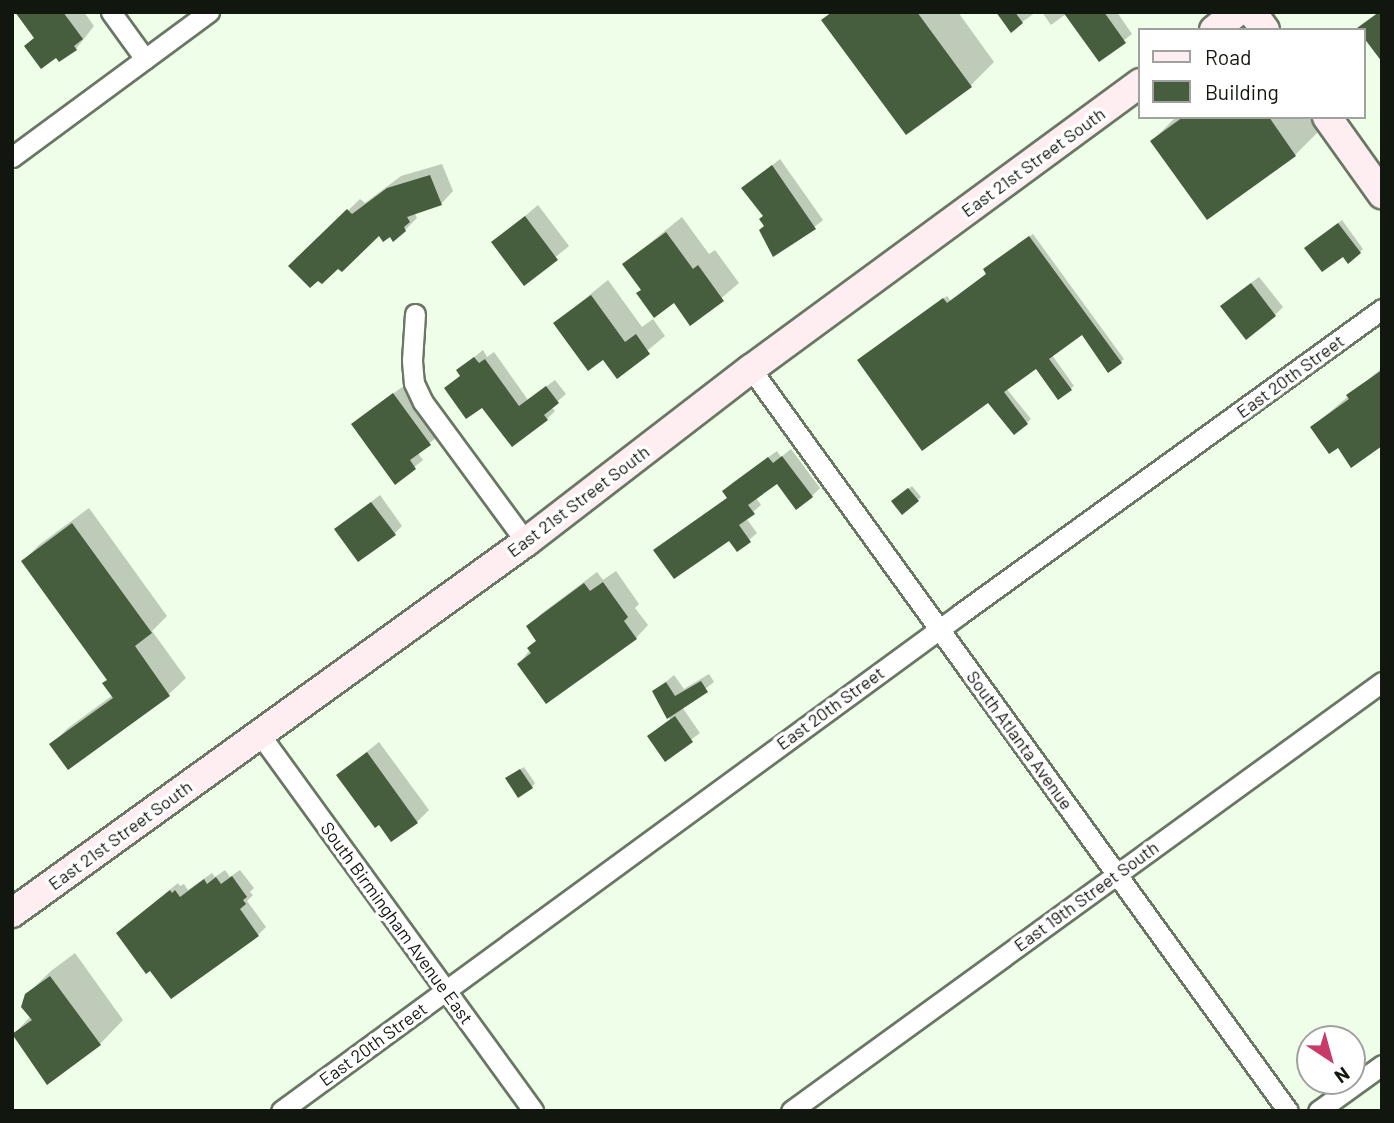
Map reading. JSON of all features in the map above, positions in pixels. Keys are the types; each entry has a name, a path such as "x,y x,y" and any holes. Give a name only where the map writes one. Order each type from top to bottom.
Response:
{"main road":[{"path":"1217,28 1237,12"},
{"path":"1252,12 1264,28"},
{"name":"East 21st Street South","path":"12,913 261,736 526,542 751,369 1138,84"},
{"path":"1328,119 1382,194"}],"street":[{"path":"111,12 145,59"},
{"path":"12,157 209,12"},
{"name":"East 20th Street","path":"281,1111 1382,309"},
{"path":"415,314 412,361 414,383 423,401 526,542"},
{"name":"South Atlanta Avenue","path":"751,369 1288,1111"},
{"name":"East 19th Street South","path":"791,1111 1382,682"},
{"name":"South Birmingham Avenue East","path":"261,736 533,1111"},
{"path":"1318,1111 1382,1065"}],"building":[{"path":"15,12 63,12 83,39 74,46 77,50 59,62 56,58 41,69 24,46 34,38"},
{"path":"832,12 917,12 972,87 906,135 821,20"},
{"path":"996,12 1015,12 1023,23 1011,33"},
{"path":"1063,12 1104,12 1126,43 1099,62"},
{"path":"1382,12 1382,62 1366,41 1366,28 1357,28"},
{"path":"1180,119 1270,119 1296,156 1207,220 1150,141"},
{"path":"772,165 816,229 773,257 759,230 764,226 759,219 763,216 741,188"},
{"path":"430,175 442,205 407,217 410,222 404,227 406,231 393,242 390,237 383,242 379,236 342,272 338,269 322,284 318,281 310,288 288,266 347,209 352,214 387,188"},
{"path":"525,216 558,260 524,286 491,242"},
{"path":"1338,223 1361,253 1348,264 1343,257 1322,272 1304,248"},
{"path":"666,232 693,269 698,265 724,301 690,326 674,303 654,318 636,293 641,290 622,264"},
{"path":"1029,236 1122,363 1108,373 1082,335 1049,359 1072,390 1058,400 1036,369 1004,392 1028,424 1014,435 988,403 922,451 857,360 943,298 947,303 986,274 983,269"},
{"path":"1251,283 1276,316 1246,340 1220,306"},
{"path":"591,295 625,342 636,334 650,354 617,379 603,360 588,371 553,323"},
{"path":"474,357 479,363 485,359 519,406 546,386 559,403 544,415 548,420 512,447 482,408 466,419 444,388 460,376 456,370"},
{"path":"1382,370 1382,446 1351,468 1338,448 1329,454 1310,427 1349,399 1346,395"},
{"path":"393,393 431,445 410,460 416,469 395,485 351,424"},
{"path":"782,456 813,497 796,510 777,484 748,505 755,514 739,525 751,542 737,552 729,541 674,579 653,550 727,498 722,491 768,457 773,463"},
{"path":"908,488 919,501 902,515 891,501"},
{"path":"371,502 396,535 358,562 334,529"},
{"path":"72,523 152,633 135,646 170,696 68,770 49,744 113,698 102,683 107,680 21,561"},
{"path":"603,582 628,617 624,621 637,639 546,704 517,664 531,653 527,648 536,641 526,626 584,583 590,591"},
{"path":"701,681 708,692 667,719 652,691 666,682 675,696"},
{"path":"675,716 693,742 665,762 647,736"},
{"path":"367,752 418,823 391,842 379,825 375,828 336,775"},
{"path":"520,769 533,788 518,798 505,778"},
{"path":"232,876 247,897 243,900 246,904 240,909 259,936 171,999 150,971 146,974 116,933 170,890 172,893 175,890 180,897 204,879 207,884 216,877 221,884"},
{"path":"50,976 101,1045 47,1085 12,1034 32,1020 21,1007 25,994"}]}
